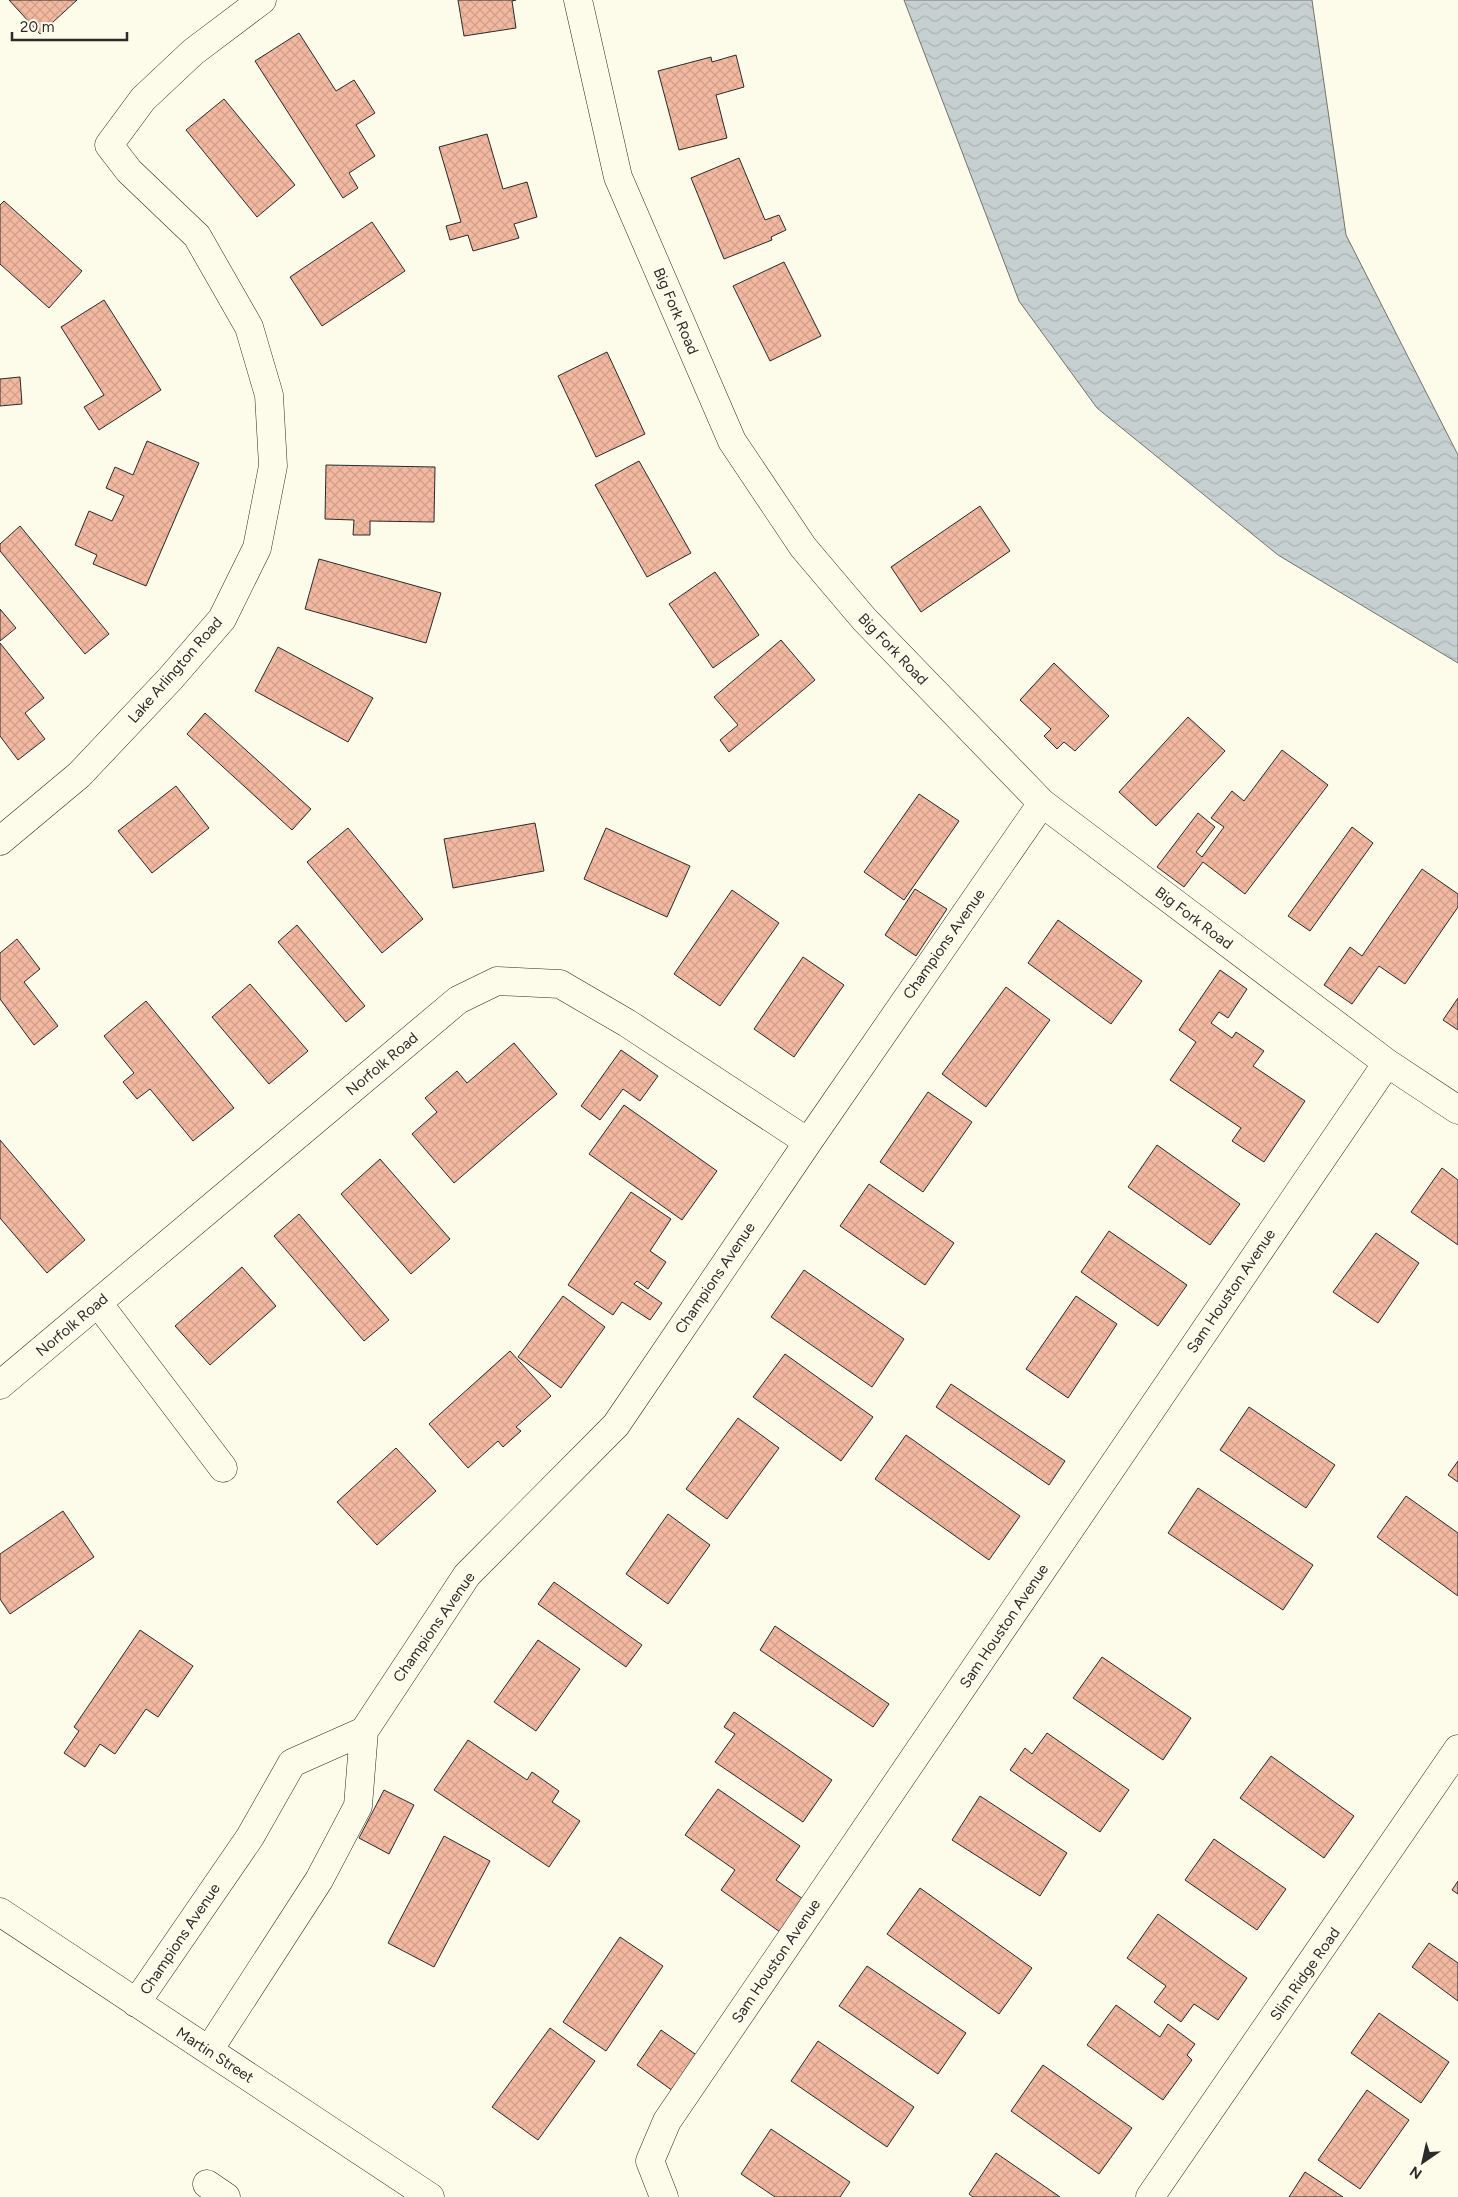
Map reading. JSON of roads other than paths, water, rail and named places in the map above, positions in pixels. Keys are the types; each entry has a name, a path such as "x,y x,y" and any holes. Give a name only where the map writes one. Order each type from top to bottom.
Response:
{"street":[{"name":"Lake Arlington Road","path":"0,841 79,775 170,679 222,619 257,548 273,466 269,395 249,327 197,236 129,171 109,145 143,99 193,52 262,0"},
{"name":"Big Fork Road","path":"578,0 618,177 732,441 803,546 864,619 1042,803 1387,1063 1458,1110"},
{"name":"Champions Avenue","path":"209,2050 319,1880 358,1806 364,1731 467,1575 616,1425 808,1142 1042,803"},
{"name":"Norfolk Road","path":"0,1385 458,1000 497,981 560,984 627,1023 808,1142"},
{"name":"Sam Houston Avenue","path":"664,2197 650,2161 667,2120 1387,1063"},
{"path":"98,1302 223,1468"},
{"name":"Champions Avenue","path":"136,2003 250,1837 292,1763 364,1731"},
{"name":"Slim Ridge Road","path":"1150,2197 1458,1749"},
{"name":"Martin Street","path":"0,1912 430,2197"}],"water":[{"path":"904,0 1312,0 1346,235 1458,455 1458,663 1278,555 1097,408 1019,301"}]}
